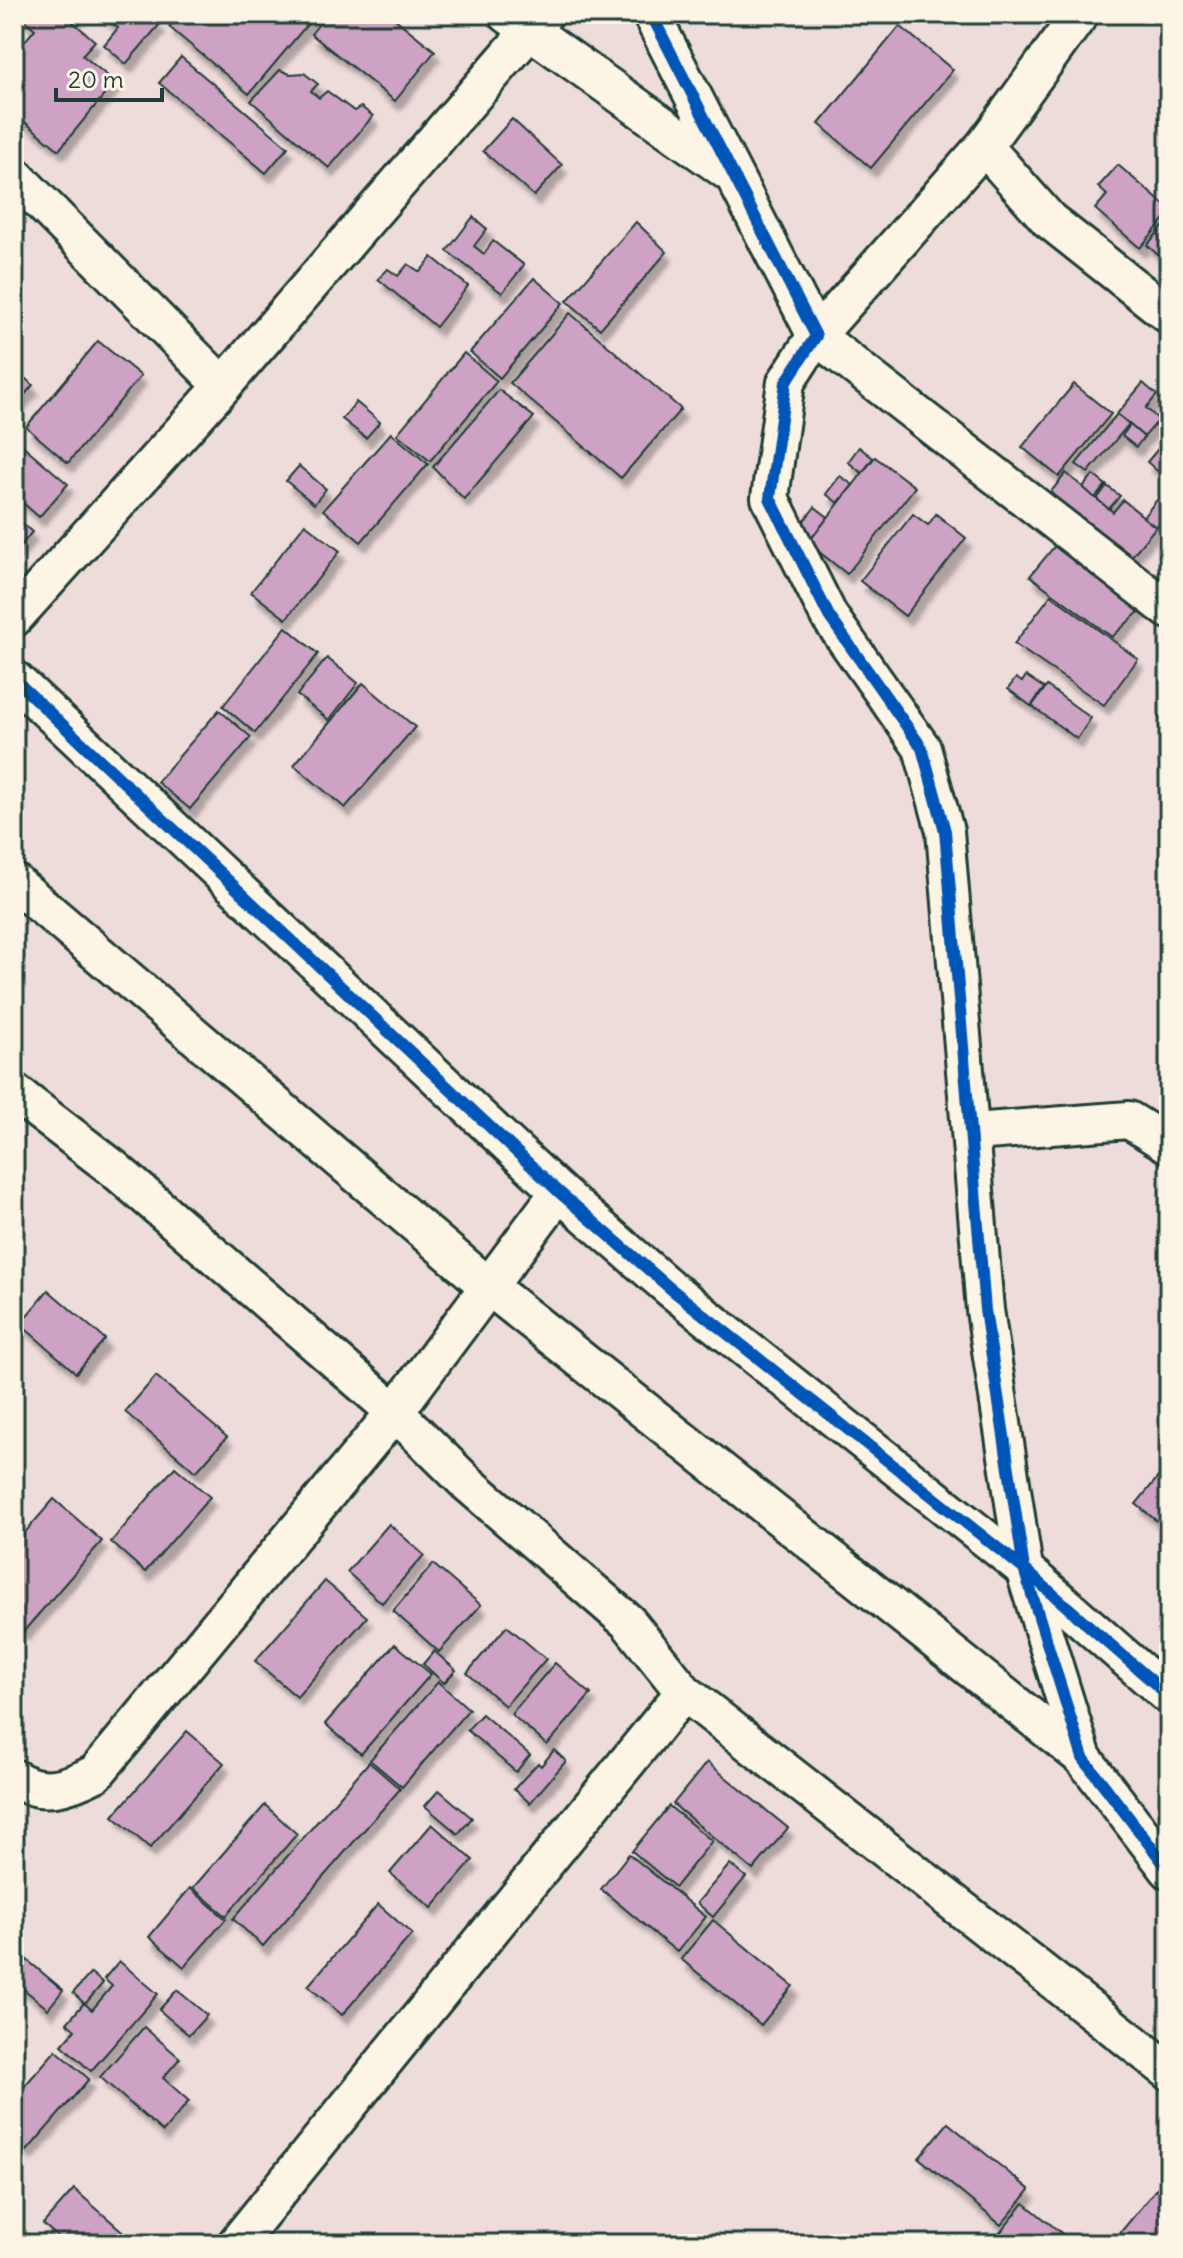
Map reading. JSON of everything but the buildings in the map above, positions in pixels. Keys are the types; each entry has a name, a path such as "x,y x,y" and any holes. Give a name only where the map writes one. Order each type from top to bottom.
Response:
{"street":[{"path":"651,14 816,336 1169,610"},
{"path":"1080,14 984,146 816,336 786,382 770,498 829,616 922,748 945,831 973,1132 985,1310 1024,1569 1083,1758"},
{"path":"14,618 223,386 526,19 733,175"},
{"path":"984,146 1049,220 1169,315"},
{"path":"14,175 223,386"},
{"path":"14,679 559,1192 671,1289 1024,1569 1169,1696"},
{"path":"14,882 488,1286 1083,1758 1169,1870"},
{"path":"14,1092 113,1168 395,1412 466,1482 628,1622 684,1692 1169,2071"},
{"path":"973,1132 1129,1120 1169,1145"},
{"path":"14,1778 26,1787 64,1789 96,1773 395,1412 559,1192"},
{"path":"236,2244 684,1692"}],"cycle path":[{"path":"651,14 816,336 786,382 770,498 829,616 922,748 945,831 985,1310 1024,1569 1083,1758 1169,1870"},
{"path":"14,679 559,1192 671,1289 1024,1569 1169,1696"}]}
